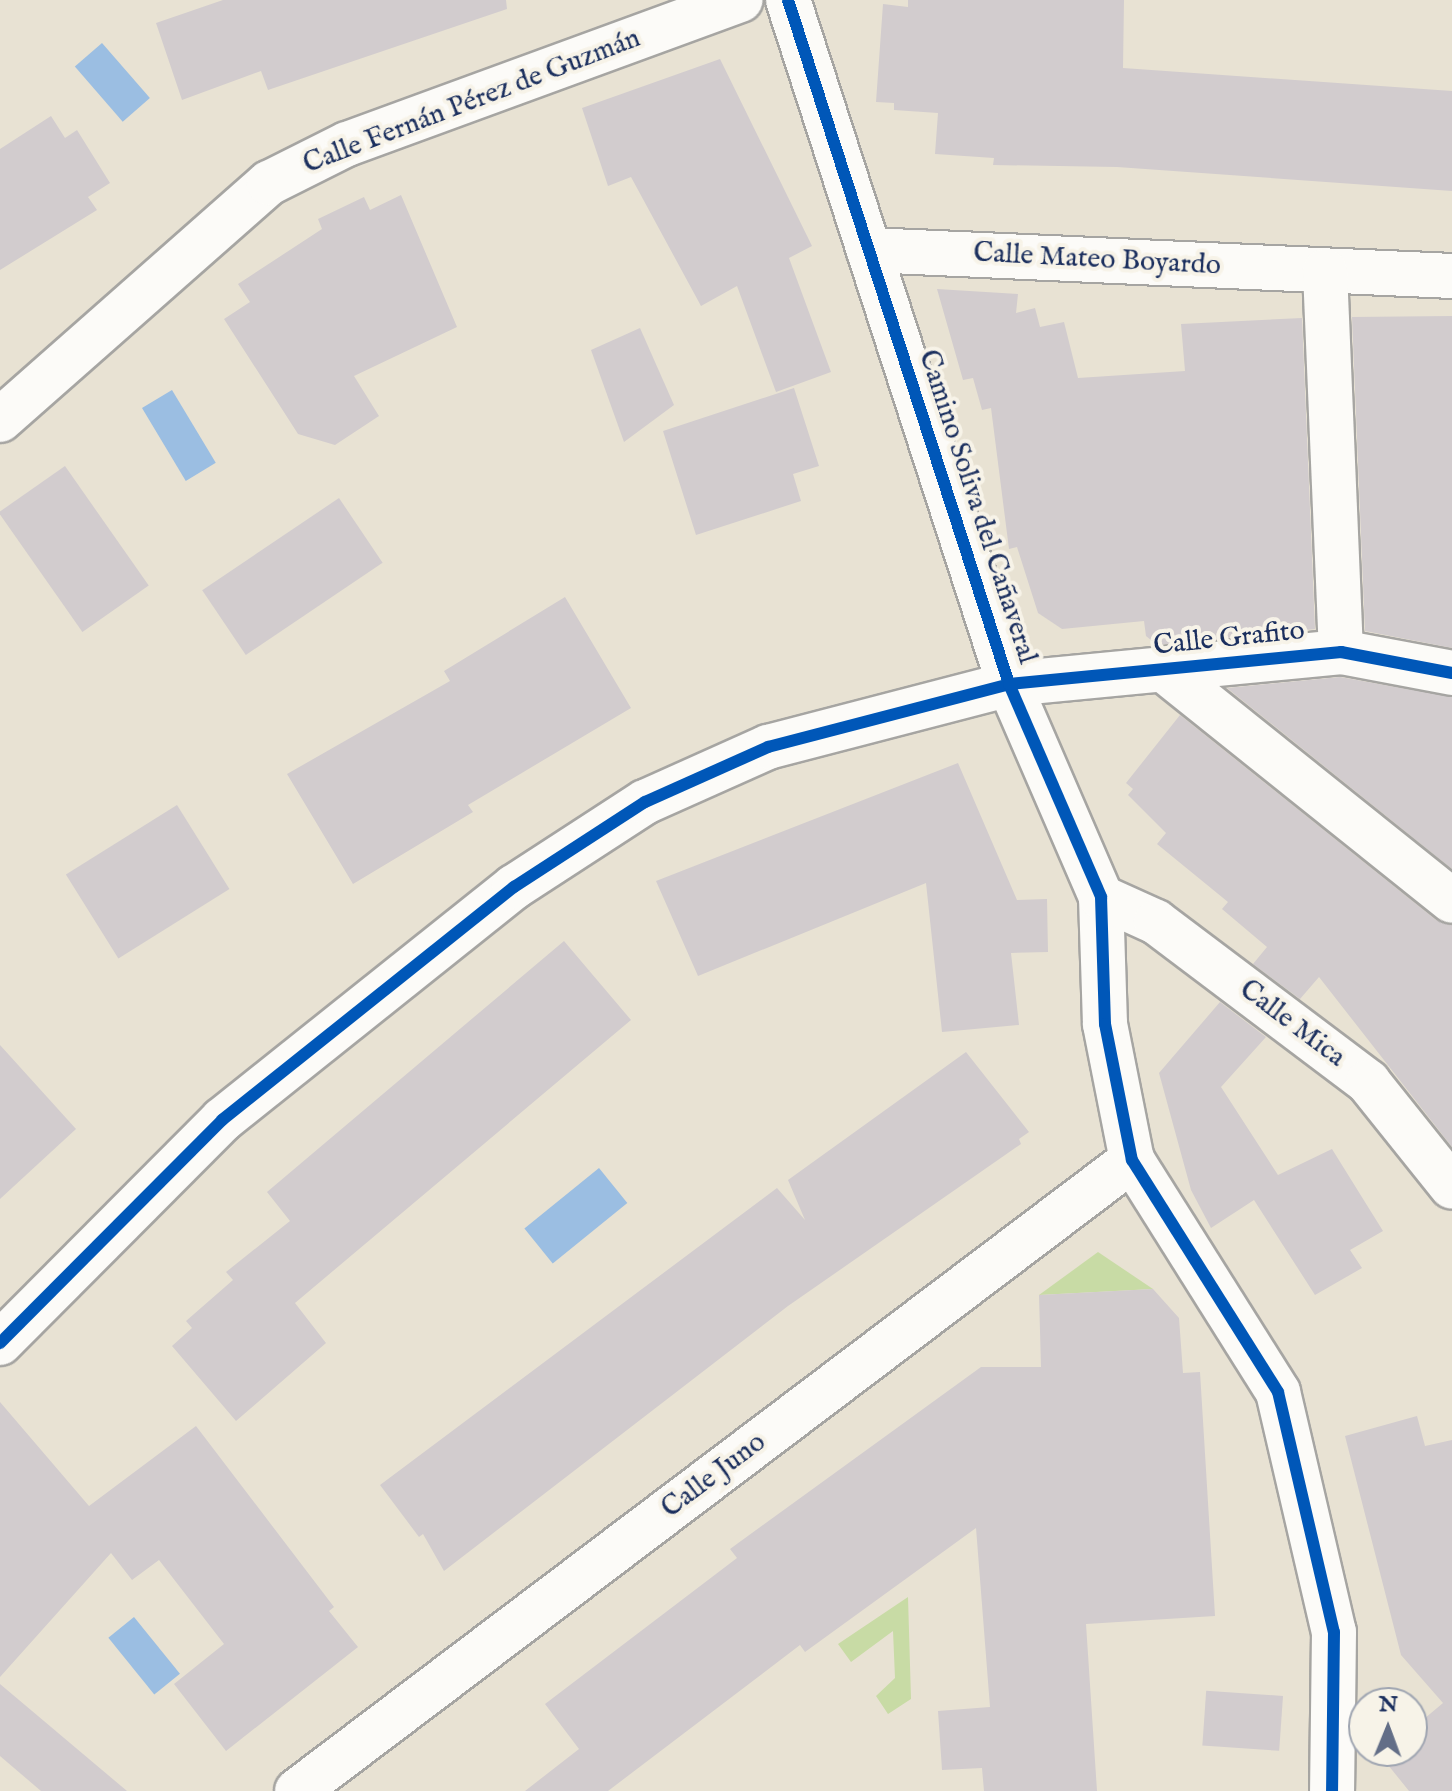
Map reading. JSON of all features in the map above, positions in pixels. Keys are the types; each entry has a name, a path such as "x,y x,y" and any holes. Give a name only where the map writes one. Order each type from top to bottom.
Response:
{"street":[{"name":"Calle Fernán Pérez de Guzmán","path":"0,420 269,183 347,144 741,0"},
{"name":"Camino Soliva del Cañaveral","path":"788,0 1009,684 1101,897 1105,1024 1132,1160 1278,1392 1334,1632 1332,1791"},
{"name":"Calle Mateo Boyardo","path":"869,250 1452,276"},
{"path":"1325,271 1341,652"},
{"name":"Calle Grafito","path":"0,1343 222,1120 514,887 645,802 768,747 1009,684 1341,652 1452,673"},
{"path":"1164,670 1452,901"},
{"name":"Calle Mica","path":"1101,897 1156,922 1368,1082 1452,1187"},
{"name":"Calle Juno","path":"297,1791 1132,1160"}],"green space":[{"path":"1098,1252 1153,1289 1039,1295"},
{"path":"908,1597 911,1699 888,1714 876,1696 895,1678 893,1631 851,1662 838,1644"}],"water":[{"path":"102,43 150,98 123,122 75,67"},
{"path":"172,390 216,463 186,481 142,408"},
{"path":"599,1168 627,1203 553,1263 524,1228"},
{"path":"134,1617 180,1674 154,1694 108,1638"}],"building":[{"path":"223,0 506,0 507,9 268,90 261,71 182,100 156,23"},
{"path":"908,0 1124,0 1123,68 1452,91 1452,191 1117,167 993,165 994,158 935,154 938,113 894,110 894,103 876,102 883,4 908,7"},
{"path":"720,59 812,246 789,258 831,372 776,392 737,286 701,306 631,177 608,186 582,108"},
{"path":"51,116 65,138 77,130 110,183 88,197 97,210 0,270 0,149"},
{"path":"401,195 457,327 354,376 379,416 335,445 298,434 224,319 250,302 238,284 322,229 318,219 364,197 370,210"},
{"path":"937,289 1018,294 1016,313 1035,308 1040,327 1064,322 1078,378 1185,371 1181,324 1302,318 1315,629 1157,645 1146,636 1144,621 1062,629 1038,613 1017,547 1009,549 991,408 982,410 973,378 963,380"},
{"path":"1452,316 1452,648 1365,631 1352,317"},
{"path":"640,328 674,405 624,442 591,350"},
{"path":"794,388 819,466 793,474 801,501 696,535 663,431"},
{"path":"65,466 149,586 82,632 0,514"},
{"path":"339,498 383,563 246,655 202,590"},
{"path":"565,597 631,708 468,805 473,812 353,884 287,774 450,681 444,671"},
{"path":"1340,677 1452,697 1452,869 1227,688"},
{"path":"1180,715 1436,920 1452,925 1452,1147 1319,977 1300,999 1253,964 1267,947 1222,909 1228,902 1157,844 1166,833 1128,795 1133,789 1126,783"},
{"path":"958,763 1017,900 1047,899 1048,952 1011,953 1019,1025 942,1032 926,883 698,976 656,881"},
{"path":"177,805 229,889 118,958 66,874"},
{"path":"564,941 631,1020 295,1303 326,1343 236,1421 172,1346 192,1328 186,1321 233,1280 226,1272 290,1221 267,1192"},
{"path":"1220,1002 1266,1037 1221,1087 1278,1175 1332,1149 1383,1231 1350,1250 1362,1268 1315,1295 1254,1200 1211,1228 1191,1190 1159,1073"},
{"path":"0,1045 76,1129 0,1199"},
{"path":"966,1052 1029,1132 1019,1139 1021,1144 788,1306 444,1571 423,1534 419,1537 380,1485 777,1188 805,1220 788,1180"},
{"path":"1153,1289 1179,1318 1183,1373 1200,1372 1215,1616 1086,1624 1097,1791 984,1791 982,1768 942,1770 938,1711 990,1707 976,1528 805,1652 800,1645 608,1791 525,1791 579,1749 545,1704 737,1558 730,1549 981,1367 1041,1367 1039,1295"},
{"path":"0,1402 89,1506 196,1426 334,1607 329,1611 358,1647 226,1751 174,1684 224,1644 159,1560 132,1580 111,1553 0,1677"},
{"path":"1417,1416 1425,1446 1452,1440 1452,1791 1409,1791 1390,1767 1428,1767 1428,1716 1443,1703 1401,1655 1345,1436"},
{"path":"0,1684 127,1791 41,1791 0,1756"},
{"path":"1206,1691 1283,1696 1279,1751 1202,1745"}],"cycle path":[{"path":"788,0 1009,684 1101,897 1105,1024 1132,1160 1278,1392 1334,1632 1332,1791"},
{"path":"0,1343 222,1120 514,887 645,802 768,747 1009,684 1341,652 1452,673"}]}
